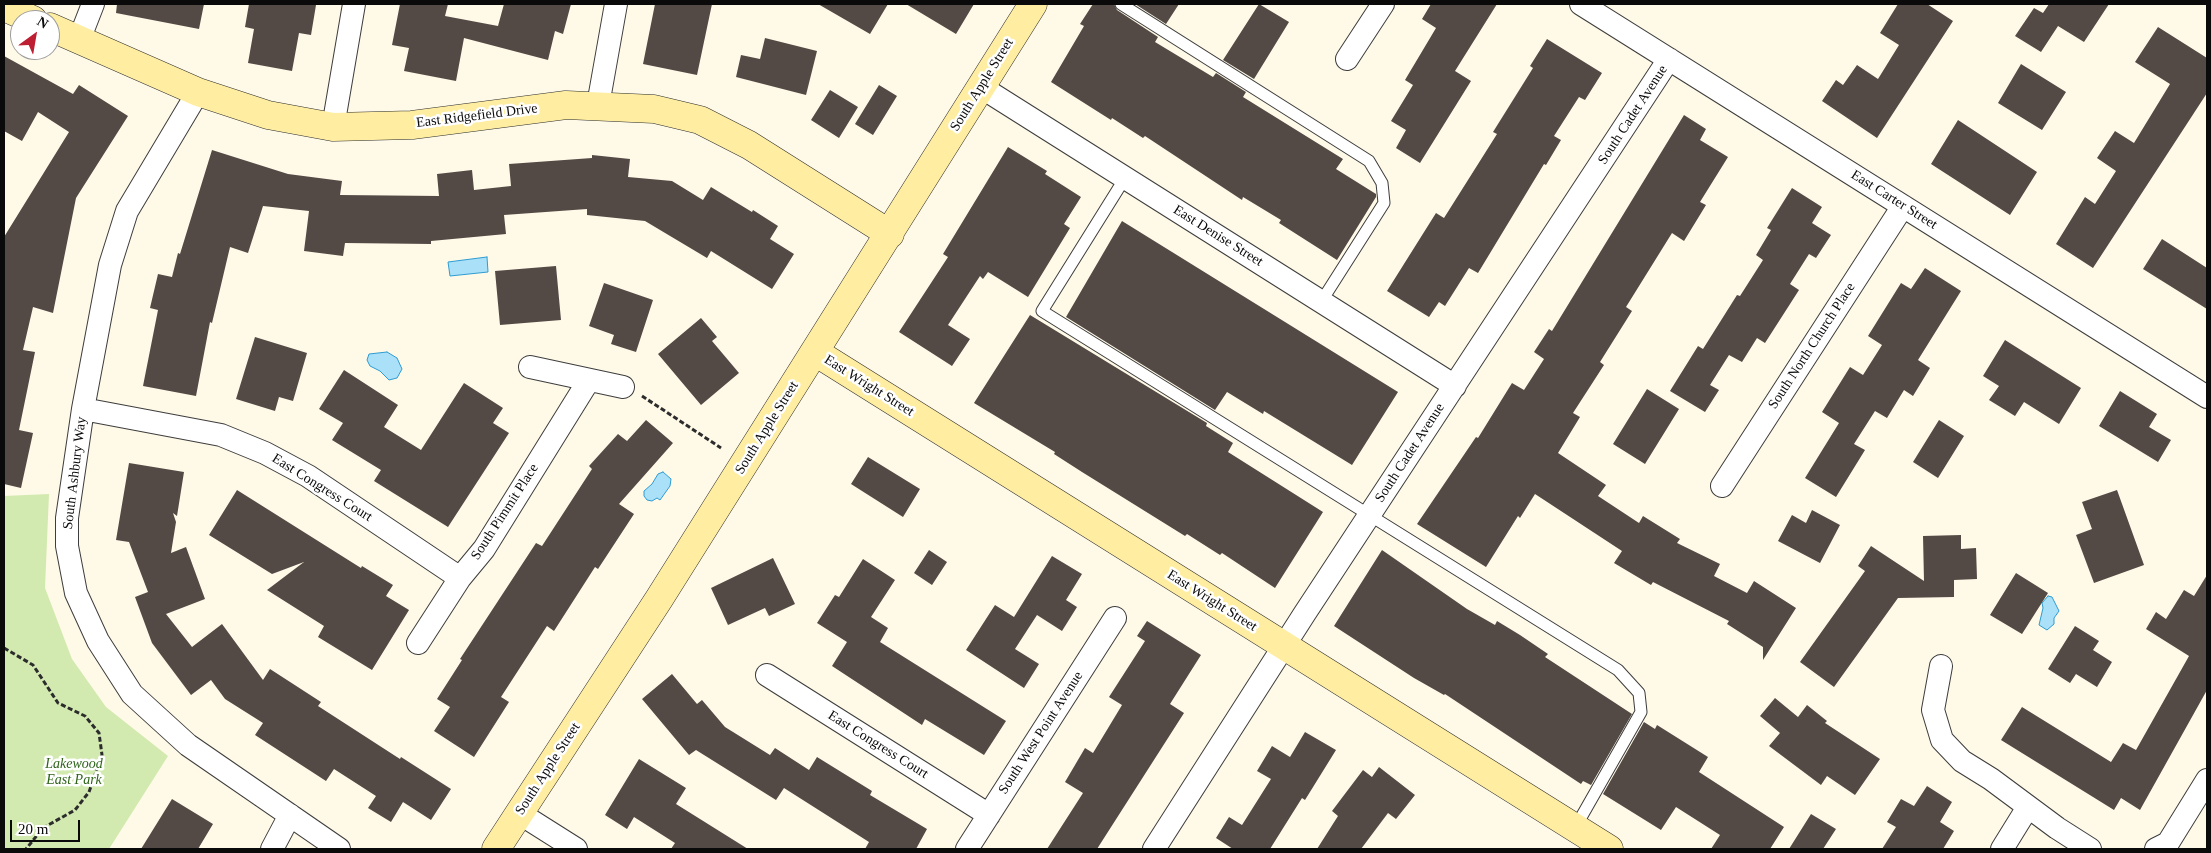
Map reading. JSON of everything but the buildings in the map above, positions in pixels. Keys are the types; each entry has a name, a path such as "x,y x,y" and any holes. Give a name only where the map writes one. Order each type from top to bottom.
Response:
{"street":[{"path":"79,40 93,4"},
{"path":"332,127 354,4"},
{"path":"598,105 616,4"},
{"name":"South Apple Street","path":"496,849 664,592 1033,4"},
{"path":"1348,59 1382,4"},
{"name":"East Carter Street","path":"1580,4 2207,397"},
{"name":"East Ridgefield Drive","path":"60,31 198,92 268,115 332,127 412,125 566,105 654,109 700,120 749,145 890,234"},
{"name":"South Cadet Avenue","path":"1154,849 1284,646 1669,59"},
{"name":"East Denise Street","path":"981,87 1454,386"},
{"name":"South Ashbury Way","path":"198,92 127,211 110,265 83,409 67,518 67,546 76,593 98,641 132,694 181,739 339,849"},
{"name":"South North Church Place","path":"1722,486 1903,206"},
{"name":"East Wright Street","path":"816,352 1609,849"},
{"path":"530,367 623,387"},
{"name":"South Pimmit Place","path":"418,643 460,578 484,549 590,380"},
{"name":"East Congress Court","path":"83,409 221,435 265,453 308,476 460,578"},
{"name":"South West Point Avenue","path":"967,849 1115,618"},
{"path":"1941,666 1932,710 1942,740 1962,761 2090,849"},
{"name":"East Congress Court","path":"767,675 989,815"},
{"path":"2156,849 2168,843 2207,780"},
{"path":"2002,849 2028,807"},
{"path":"519,813 576,849"},
{"path":"272,849 290,815"}],"lane":[{"path":"1121,4 1369,162 1382,184 1384,203 1322,302"},
{"path":"1125,178 1042,311 1618,670 1638,693 1641,712 1575,828"}],"path":[{"path":"623,387 639,394 721,448"},
{"path":"4,648 33,665 58,703 84,716 99,733 102,755 89,792 75,810 43,828 26,849"}],"green space":[{"name":"Lakewood East Park","path":"49,494 45,588 72,659 106,707 168,756 109,849 4,849 4,496"}],"water":[{"path":"487,257 488,272 450,276 448,262"},
{"path":"387,352 397,358 402,369 397,378 389,380 380,371 370,366 367,360 369,354"},
{"path":"663,472 671,479 670,486 660,500 657,498 652,501 647,500 644,496 644,491 652,484 658,474"},
{"path":"2048,596 2052,597 2059,611 2054,618 2054,624 2047,630 2039,625 2043,608 2042,603"}]}
